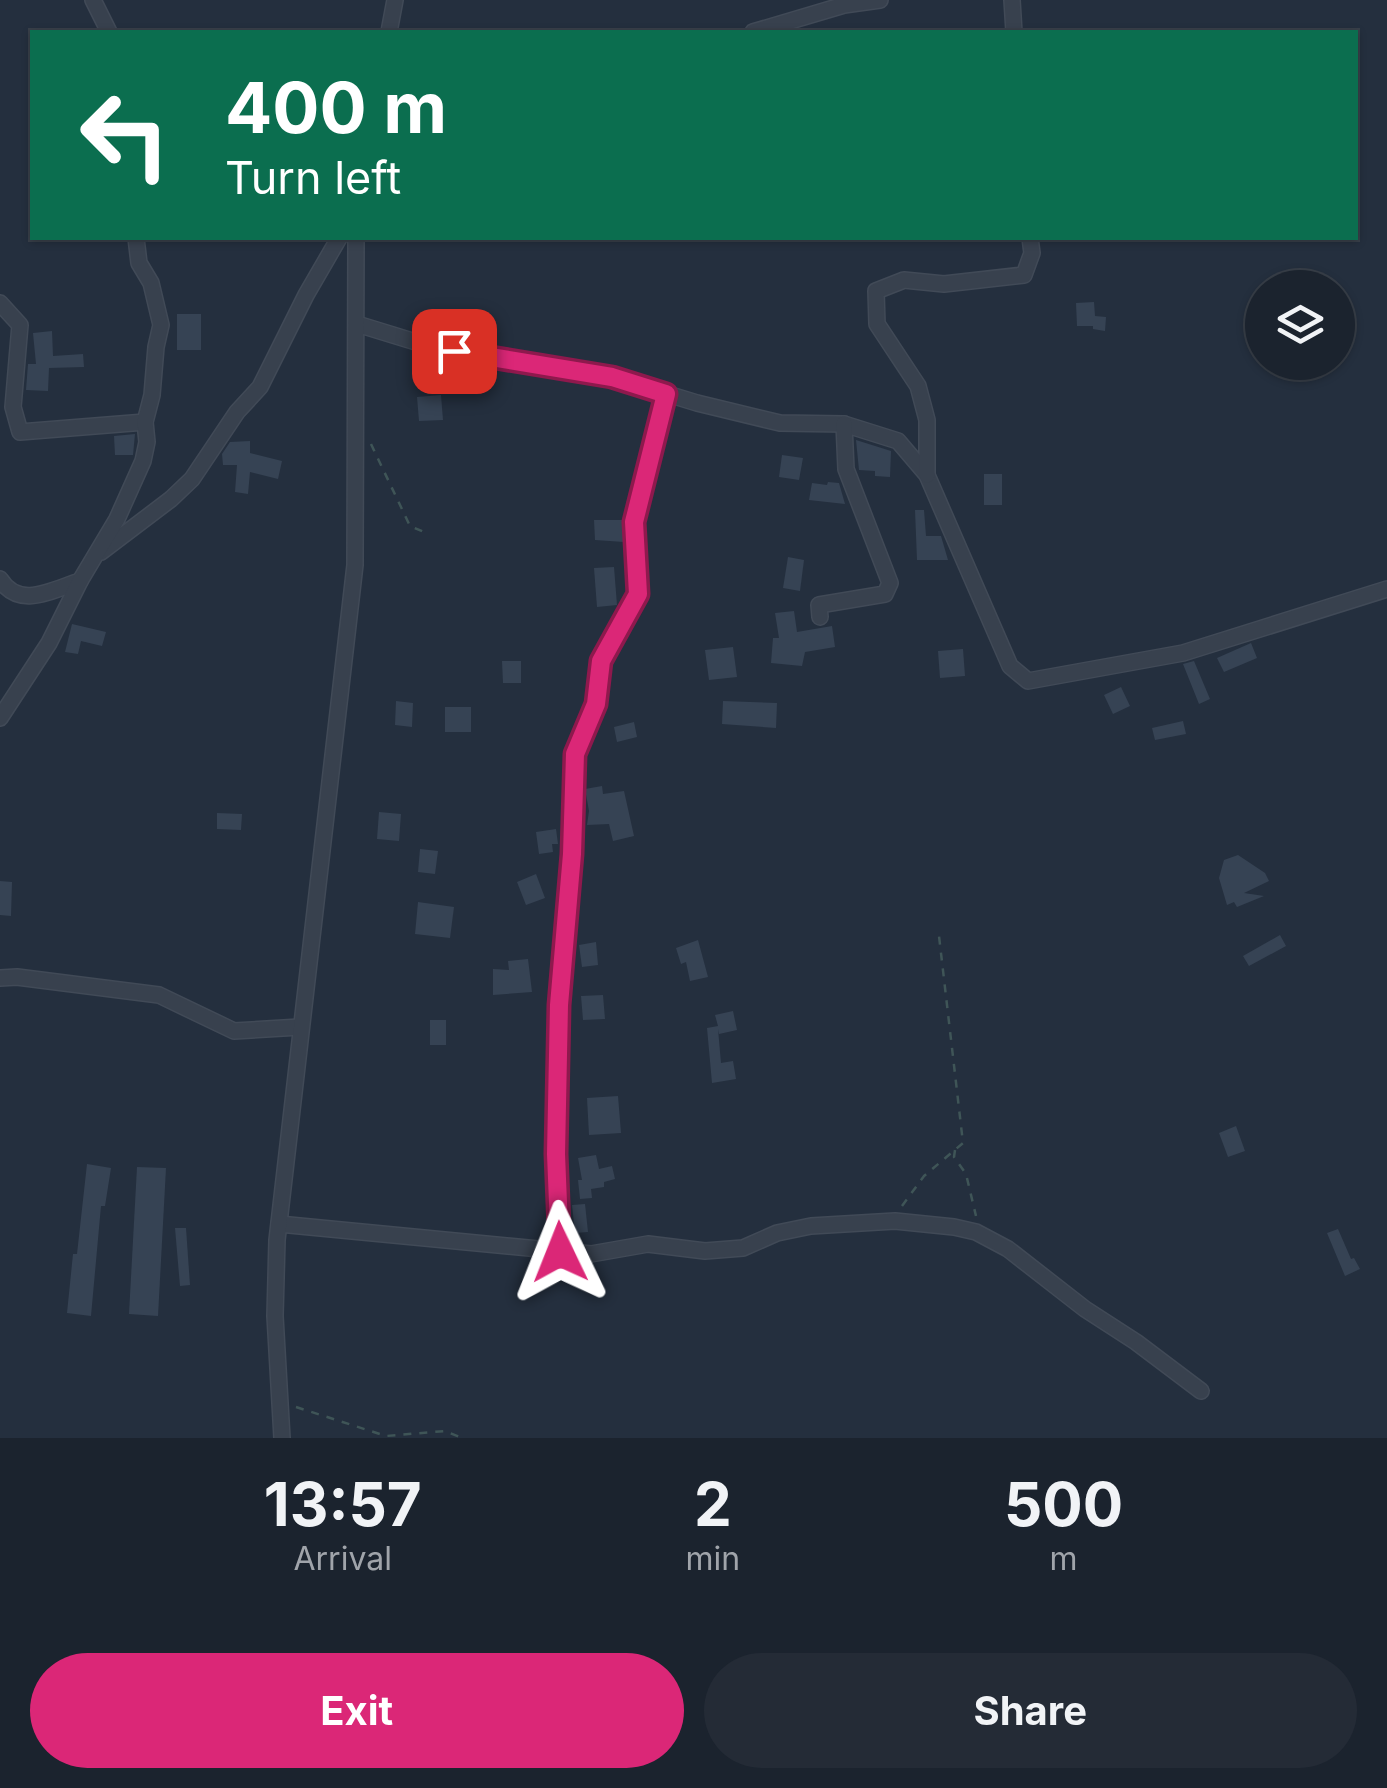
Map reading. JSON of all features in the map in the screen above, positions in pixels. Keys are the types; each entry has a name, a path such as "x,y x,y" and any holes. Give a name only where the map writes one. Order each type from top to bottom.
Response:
{"street":[{"path":"93,0 108,30"},
{"path":"389,30 394,0"},
{"path":"760,30 844,5 880,0"},
{"path":"1012,0 1014,30"},
{"path":"0,718 49,643 117,518 142,461 162,325 140,263 136,240"},
{"path":"92,559 192,479 237,412 260,388 338,240"},
{"path":"282,1438 275,1316 278,1224 342,659 352,601 356,240"},
{"path":"927,475 927,420 918,386 877,324 876,291 904,280 944,284 1024,275 1032,254 1030,240"},
{"path":"0,303 20,325 13,407 20,432 145,422"},
{"path":"357,324 432,347 612,377 780,423 844,424 898,442 927,475 1010,666 1028,681 1183,653 1387,589"},
{"path":"560,1252 556,1154 559,1005 572,854 575,754 596,704 601,661 638,594 634,522 666,394"},
{"path":"820,617 819,605 885,594 890,583 846,469 844,424"},
{"path":"0,579 11,594 22,597 80,581"},
{"path":"0,978 90,985 159,996 234,1031 300,1027"},
{"path":"278,1224 591,1254 648,1244 705,1251 743,1248 777,1233 811,1226 888,1222 976,1232 1008,1249 1201,1391"}],"path":[{"path":"356,430 370,440 410,526 424,532"},
{"path":"888,1222 924,1176 963,1143 939,936"},
{"path":"954,1150 976,1206 976,1232"},
{"path":"280,1407 298,1407 386,1436 445,1431 462,1438"}],"building":[{"path":"1094,302 1095,316 1106,317 1105,331 1077,326 1076,303"},
{"path":"177,314 201,314 201,350 177,350"},
{"path":"52,331 53,356 83,354 84,367 49,368 48,391 26,390 28,364 36,364 33,333"},
{"path":"441,395 443,420 419,421 417,397"},
{"path":"135,434 133,455 115,455 114,436"},
{"path":"856,440 891,451 890,477 859,470"},
{"path":"250,441 250,453 282,461 278,479 250,472 248,494 235,492 237,465 223,465 222,454 230,442"},
{"path":"782,455 803,458 799,480 779,477"},
{"path":"984,474 1002,474 1002,505 984,505"},
{"path":"812,483 839,483 845,504 809,500"},
{"path":"915,510 924,510 926,536 941,536 948,560 917,560"},
{"path":"594,520 623,520 624,542 595,540"},
{"path":"788,557 804,560 800,591 783,588"},
{"path":"614,567 617,605 597,607 594,568"},
{"path":"794,611 797,632 832,626 835,647 805,652 802,666 771,663 773,638 779,638 775,613"},
{"path":"72,624 106,632 102,646 81,641 78,654 65,652"},
{"path":"1251,643 1257,658 1224,672 1217,658"},
{"path":"733,647 737,677 709,680 705,650"},
{"path":"963,649 965,676 940,678 938,651"},
{"path":"502,661 521,661 521,683 503,683"},
{"path":"1194,661 1210,699 1199,704 1183,664"},
{"path":"1121,687 1130,706 1113,714 1104,695"},
{"path":"396,701 413,703 412,727 395,725"},
{"path":"723,701 777,703 776,728 722,724"},
{"path":"445,707 471,707 471,732 445,732"},
{"path":"1183,721 1186,734 1155,740 1152,728"},
{"path":"634,722 637,737 617,742 614,727"},
{"path":"602,786 603,794 624,791 634,836 613,841 609,824 587,825 585,789"},
{"path":"379,812 401,814 399,841 377,839"},
{"path":"217,813 242,814 241,830 217,829"},
{"path":"556,829 558,844 552,844 553,852 539,854 536,832"},
{"path":"420,849 438,851 435,874 418,872"},
{"path":"1238,855 1265,873 1269,881 1244,893 1264,896 1237,907 1234,902 1227,905 1219,878 1224,860"},
{"path":"536,874 545,898 526,905 517,882"},
{"path":"0,881 12,882 11,916 0,915"},
{"path":"418,902 454,907 450,938 415,934"},
{"path":"1280,935 1286,946 1249,966 1243,956"},
{"path":"698,940 708,977 690,981 686,962 681,964 676,948"},
{"path":"596,942 598,965 582,967 579,945"},
{"path":"528,959 532,992 493,995 493,969 509,970 508,961"},
{"path":"603,995 605,1019 583,1020 581,996"},
{"path":"733,1011 737,1030 719,1034 718,1029 721,1063 733,1061 736,1079 712,1083 707,1028 718,1026 715,1015"},
{"path":"430,1020 446,1020 446,1045 430,1045"},
{"path":"618,1096 621,1133 589,1135 587,1098"},
{"path":"1236,1126 1245,1151 1228,1157 1219,1133"},
{"path":"596,1155 599,1169 612,1166 615,1179 604,1182 604,1187 591,1189 592,1198 580,1199 578,1158"},
{"path":"87,1164 111,1168 105,1206 101,1206 91,1316 67,1313"},
{"path":"137,1167 166,1168 158,1316 129,1314"},
{"path":"585,1204 588,1232 575,1233 572,1205"},
{"path":"175,1228 186,1228 190,1285 180,1286"},
{"path":"1338,1229 1351,1259 1360,1269 1345,1276 1327,1233"}],"route":[{"path":"454,351 612,377 666,394 634,522 638,594 601,661 596,704 575,754 572,854 559,1005 556,1154 560,1252"}]}
